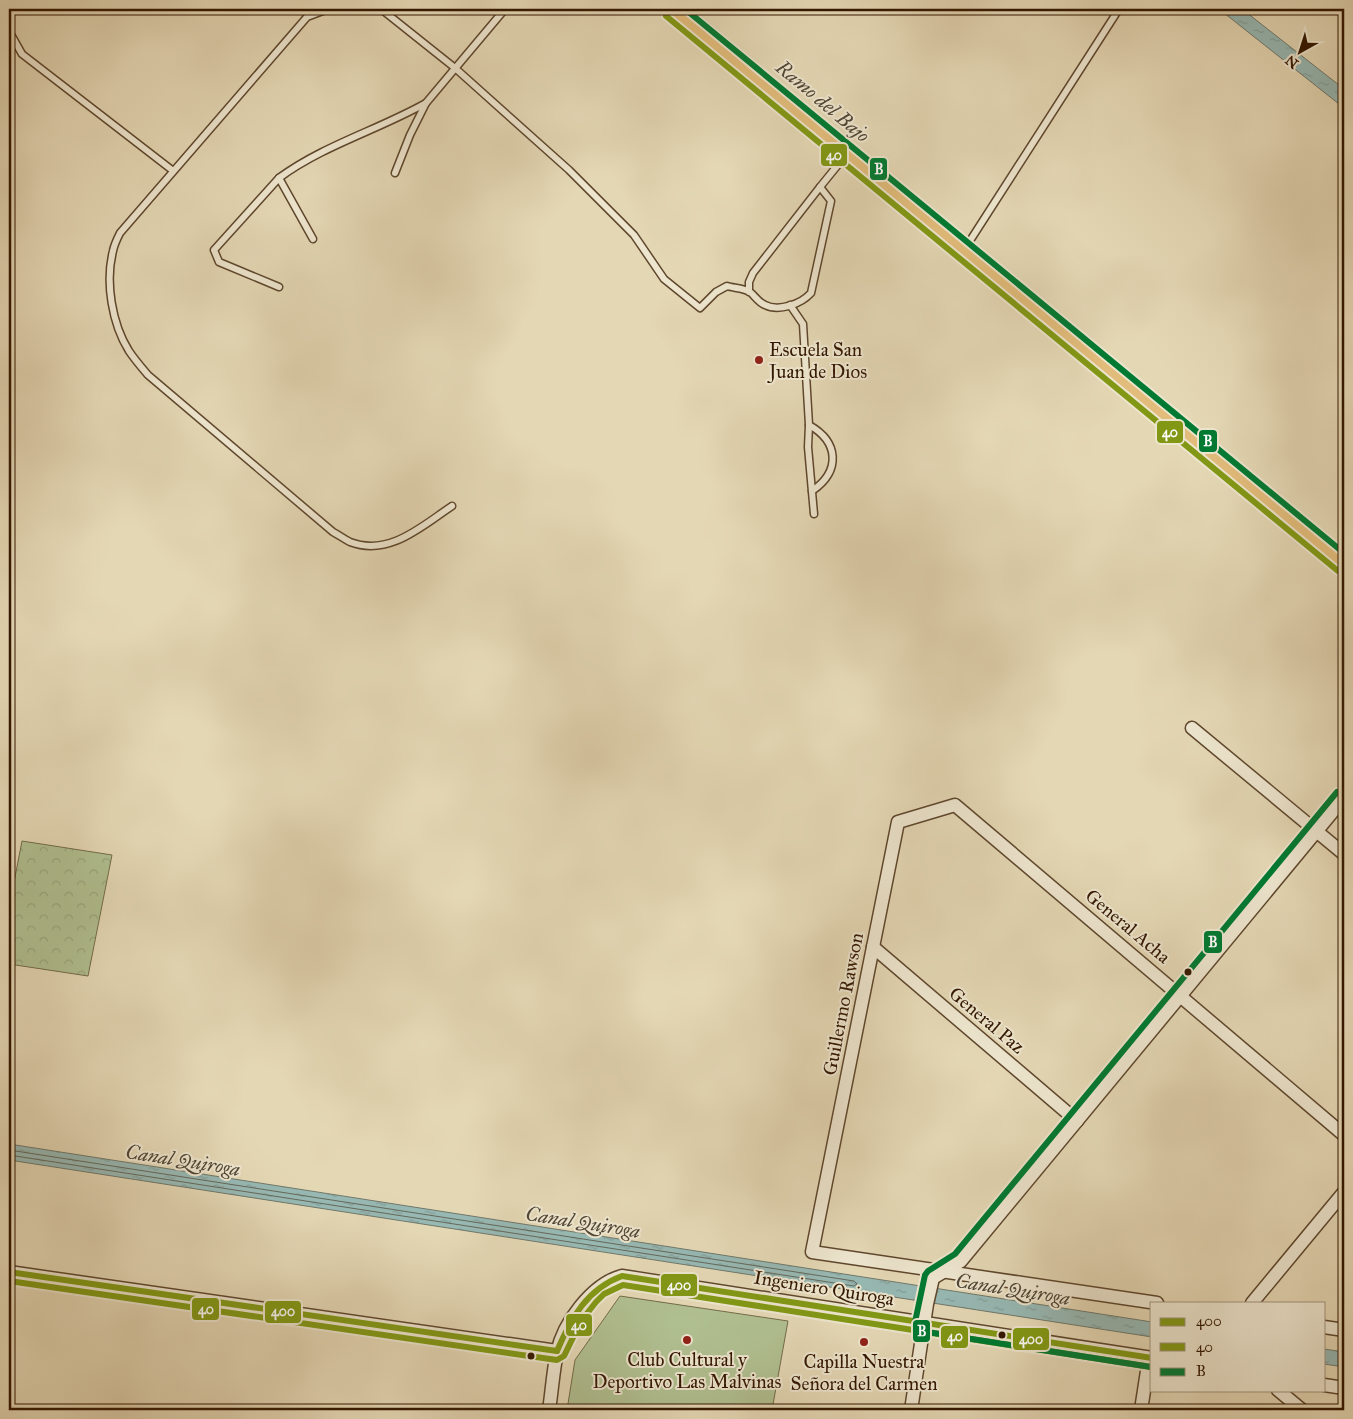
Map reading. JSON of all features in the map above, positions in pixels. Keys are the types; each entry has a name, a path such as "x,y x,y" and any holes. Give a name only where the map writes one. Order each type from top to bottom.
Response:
{"main road":[{"path":"672,9 1344,564"}],"street":[{"path":"1192,728 1344,854"},
{"path":"911,1410 927,1304 933,1278 961,1261 1344,798"},
{"name":"Guillermo Rawson","path":"812,1252 898,822 955,805"},
{"name":"General Acha","path":"955,805 1344,1135"},
{"name":"General Paz","path":"873,947 1077,1121"},
{"path":"1253,1302 1344,1192"},
{"name":"Ingeniero Quiroga","path":"812,1252 1151,1302"},
{"path":"9,1272 557,1351"},
{"name":"Ingeniero Quiroga","path":"549,1410 557,1351 571,1322 593,1292 606,1283 622,1276 1150,1358"},
{"path":"1326,1327 1344,1330"},
{"path":"1141,1410 1150,1358"},
{"path":"1326,1385 1344,1388"},
{"path":"1280,1392 1302,1410"}],"lane":[{"path":"307,9 307,17"},
{"path":"328,9 307,17 172,170 120,233 113,250 110,272 112,304 119,329 129,351 148,376 333,532 350,542 368,546 384,545 402,540 452,506"},
{"path":"381,9 455,68 575,176 634,235 664,279 700,308 716,292 727,286 749,292 766,306 778,309 805,300 811,293 831,201 820,187"},
{"path":"395,172 426,103 505,9"},
{"path":"964,250 1119,9"},
{"path":"9,31 22,54 172,170"},
{"path":"279,287 219,262 214,250 279,178 310,158 348,138 403,116 426,103"},
{"path":"749,292 749,282 753,272 847,154"},
{"path":"279,178 313,239"},
{"path":"790,305 803,324 809,425 808,447 814,514"},
{"path":"809,425 821,432 830,443 833,457 831,471 824,483 812,491"}],"green space":[{"path":"22,841 112,855 88,976 9,964 9,908"},
{"name":"Club Cultural y Deportivo Las Malvinas","path":"620,1296 788,1321 772,1410 567,1410 575,1360"}],"water":[{"path":"1219,9 1242,9 1344,89 1344,108"},
{"path":"9,1144 1150,1322 1150,1337 9,1160"},
{"path":"1326,1349 1344,1352 1344,1367 1326,1364"}],"waterway":[{"name":"Ramo del Bajo","path":"689,9 869,159"}],"transit line":[{"name":"B","path":"685,9 1344,553"},
{"name":"40","path":"666,16 1338,571"},
{"name":"B","path":"1150,1367 921,1331 917,1328 915,1322 925,1275 928,1271 955,1254 1337,792"},
{"name":"400","path":"9,1272 557,1351"},
{"name":"400","path":"557,1351 574,1316 582,1306 599,1289 622,1276 1150,1358"},
{"name":"40","path":"9,1281 557,1360 564,1356 581,1321 596,1302 604,1294 623,1285 1150,1367"}],"place":[{"name":"Escuela San Juan de Dios","path":"759,360"},
{"name":"Club Cultural y Deportivo Las Malvinas","path":"687,1340"},
{"name":"Capilla Nuestra Señora del Carmen","path":"864,1342"}],"water label":[{"name":"Canal Quiroga","path":"183,1160"},
{"name":"Canal Quiroga","path":"583,1222"},
{"name":"Canal Quiroga","path":"1013,1289"}]}
